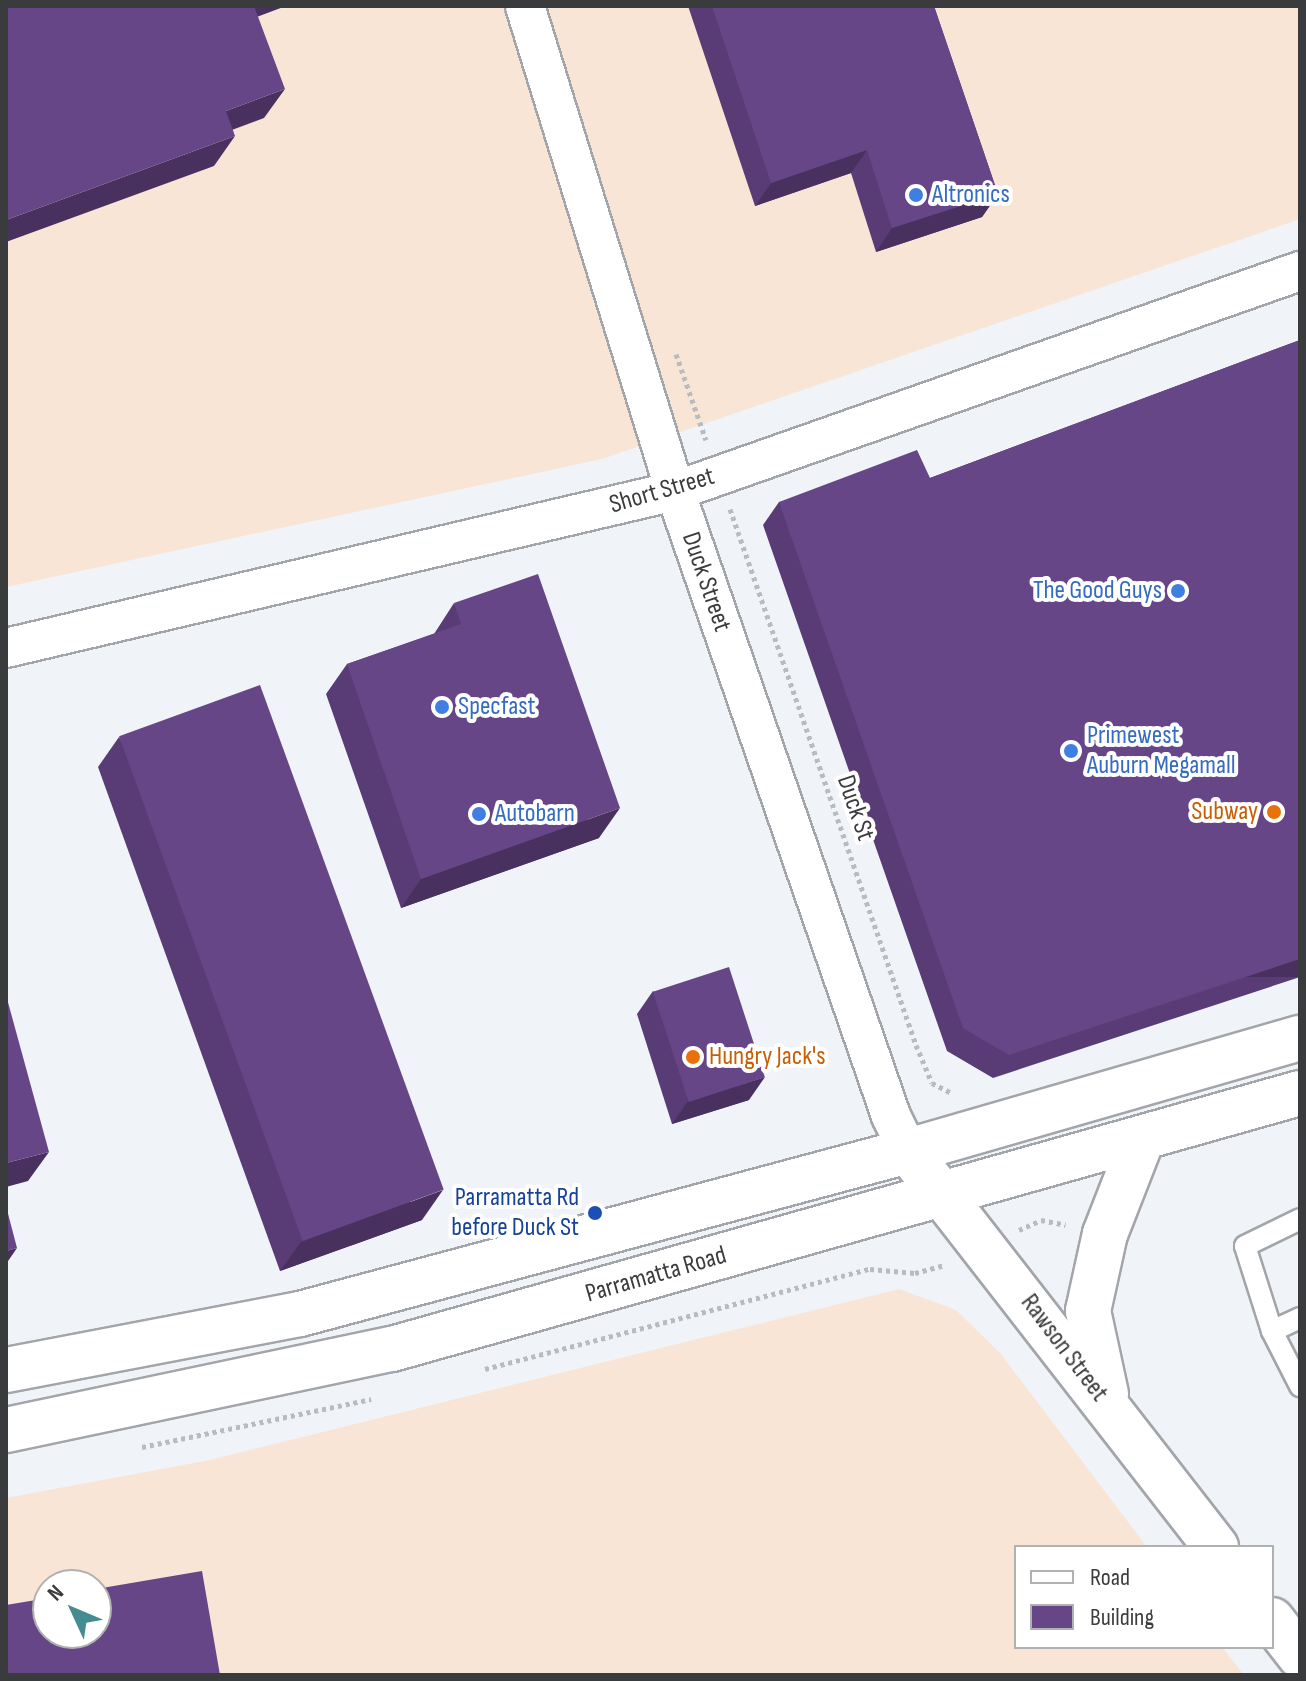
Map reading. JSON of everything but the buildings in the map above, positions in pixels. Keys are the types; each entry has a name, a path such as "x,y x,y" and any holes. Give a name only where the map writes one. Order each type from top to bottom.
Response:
{"main road":[{"name":"Parramatta Road","path":"6,1370 300,1314 908,1151 1300,1038"},
{"name":"Parramatta Road","path":"6,1430 392,1349 1300,1093"},
{"path":"1109,1406 1088,1311 1105,1234 1142,1139"},
{"name":"Rawson Street","path":"908,1151 939,1195 987,1246 1214,1545"},
{"path":"1274,1623 1300,1656"}],"street":[{"name":"Duck Street","path":"525,6 675,491 891,1116 908,1151"},
{"name":"Short Street","path":"6,648 675,491 1300,271"}],"lane":[{"path":"1300,1219 1245,1246 1272,1331 1300,1386"},
{"path":"1272,1331 1300,1318"}],"path":[{"name":"Duck St","path":"735,523 916,1045 932,1083 952,1093"}],"shaded area":[{"path":"6,6 1300,6 1300,219 602,459 6,587"},
{"path":"899,1289 956,1310 1000,1353 1145,1545 1014,1545 1014,1649 1224,1649 1244,1675 6,1675 6,1498 210,1460"}],"place":[{"name":"Altronics","path":"916,195"},
{"name":"The Good Guys","path":"1178,591"},
{"name":"Specfast","path":"442,707"},
{"name":"Primewest Auburn Megamall","path":"1071,751"},
{"name":"Subway","path":"1274,812"},
{"name":"Autobarn","path":"479,814"},
{"name":"Hungry Jack's","path":"693,1057"},
{"name":"Parramatta Rd before Duck St","path":"595,1213"}]}
